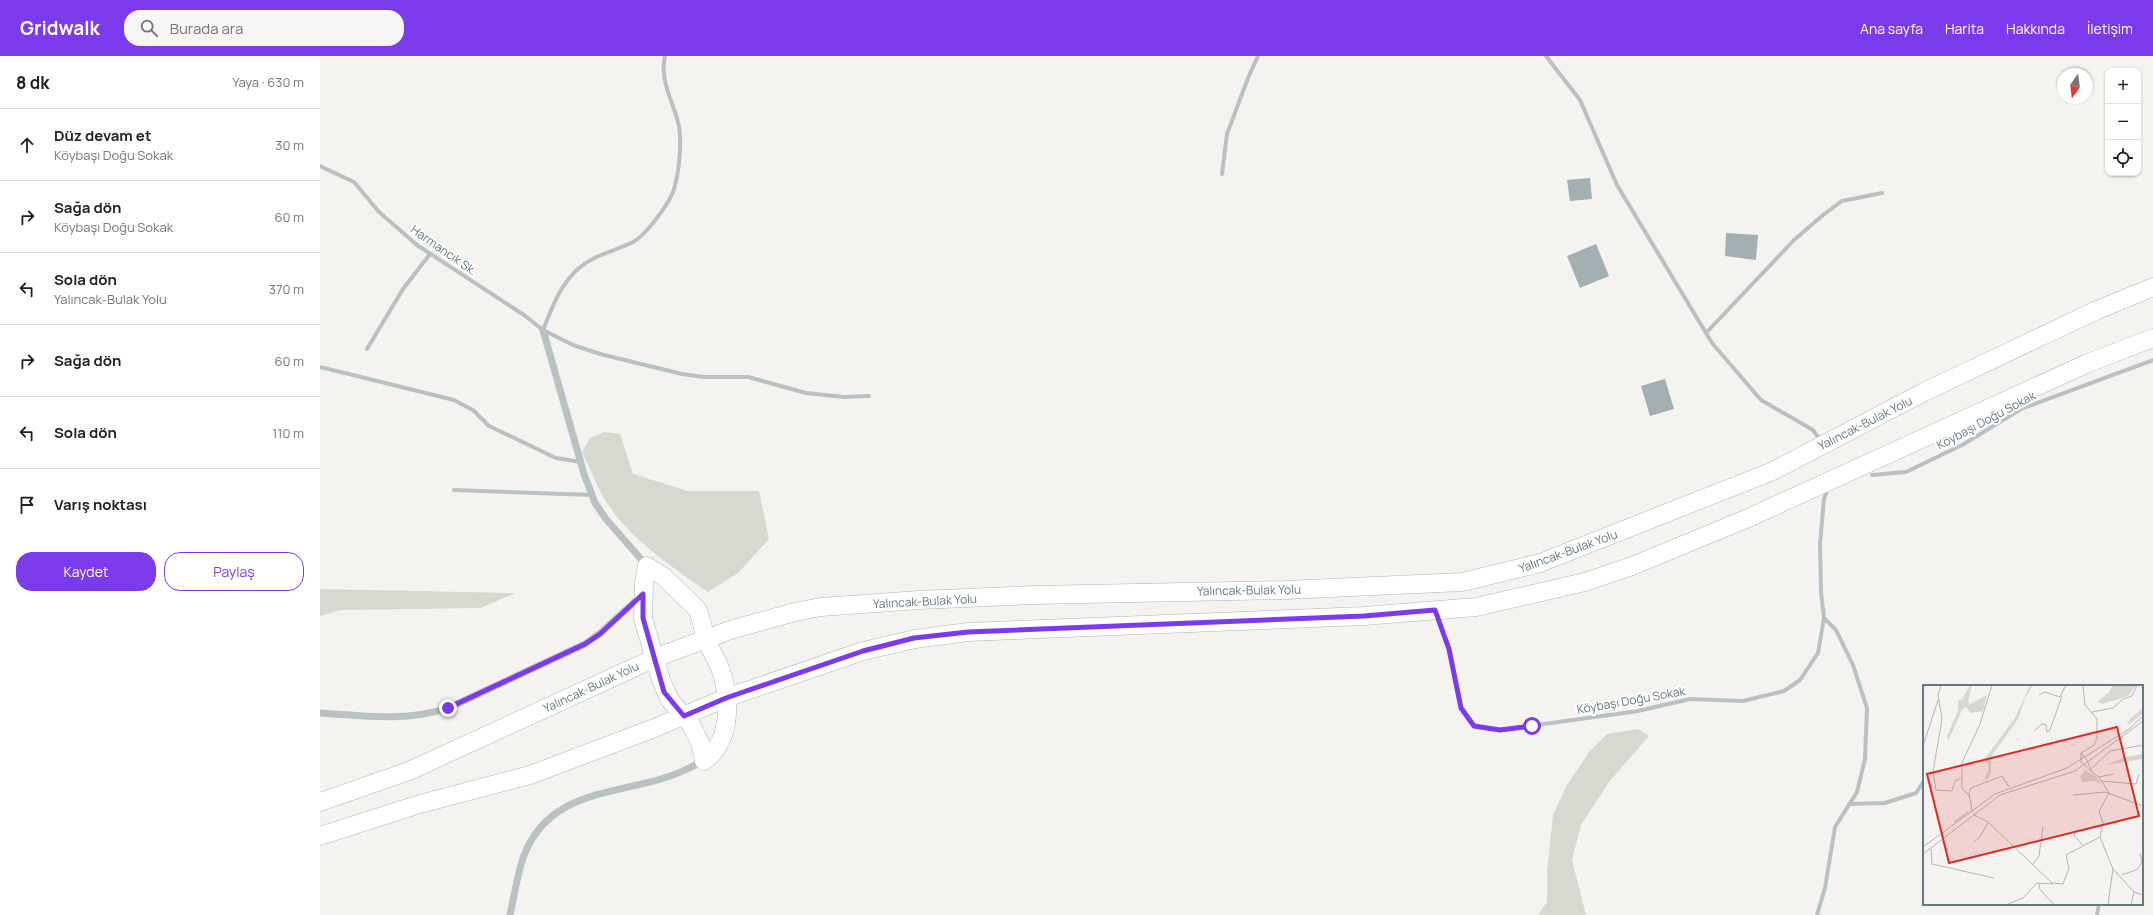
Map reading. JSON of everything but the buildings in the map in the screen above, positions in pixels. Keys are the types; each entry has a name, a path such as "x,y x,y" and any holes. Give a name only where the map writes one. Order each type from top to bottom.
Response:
{"main road":[{"name":"Yalıncak-Bulak Yolu","path":"320,802 409,771 655,658 706,638 808,610 919,600 1286,590 1462,582 1540,563 1773,471 1924,392 2095,311 2153,287"},
{"path":"320,836 420,804 530,775 684,716 726,698 863,651 914,638 968,632 1364,616 1476,607 1585,582 1632,566 1746,519 2088,363 2153,338"},
{"path":"647,566 664,577 697,608 706,638 721,673 726,698 726,718 722,740 712,755 704,761 701,745 692,726 664,692 643,618 643,594 647,566"}],"street":[{"path":"647,566 606,519 595,503 581,462 543,330 561,288 579,268 597,255 635,241 655,220 673,192 680,152 679,127 662,67 665,56"},
{"path":"1222,174 1227,134 1258,56"},
{"path":"1546,56 1580,100 1617,184 1712,343 1761,400 1813,430 1824,444"},
{"name":"Harmancık Sk.","path":"320,166 354,182 379,212 417,245 524,315 543,330 574,345 600,354 682,374 704,377 748,377 806,393 844,397 869,396"},
{"path":"1706,333 1794,240 1823,215 1842,201 1882,193"},
{"path":"367,349 403,290 430,254"},
{"name":"Köybaşı Doğu Sokak","path":"1872,476 1912,469 1964,444 2021,409 2153,360"},
{"path":"320,367 454,400 473,410 489,426 556,458 581,462"},
{"name":"Köybaşı Doğu Sokak","path":"1435,610 1449,649 1461,708 1474,726 1500,730 1638,711 1690,698 1743,701 1784,691 1800,680 1818,653 1824,618 1821,592 1820,544 1824,499 1830,480"},
{"path":"454,490 592,495"},
{"path":"320,713 394,718 434,713 448,708 585,644 600,634 643,594"},
{"path":"1817,915 1825,888 1835,827 1857,792 1865,759 1867,708 1853,665 1836,630 1824,618"},
{"path":"510,915 523,858 537,832 553,814 589,797 662,779 704,761"},
{"path":"1849,804 1885,803 1916,793 1923,782"},
{"path":"2097,915 2099,905"}],"shaded area":[{"path":"604,432 620,434 633,474 688,491 759,491 769,539 738,573 708,592 654,553 630,531 605,500 582,452 590,438"},
{"path":"320,589 516,593 480,608 341,610 320,616"},
{"path":"1638,729 1649,736 1609,782 1581,825 1572,860 1586,915 1538,915 1547,902 1547,873 1553,815 1567,785 1589,752 1607,734"}],"route":[{"path":"448,708 562,657 585,644 600,634 643,594 643,618 664,692 684,716 726,698 792,675 863,651 914,638 968,632 1364,616 1435,610 1449,649 1461,708 1474,726 1500,730 1532,726"}]}
